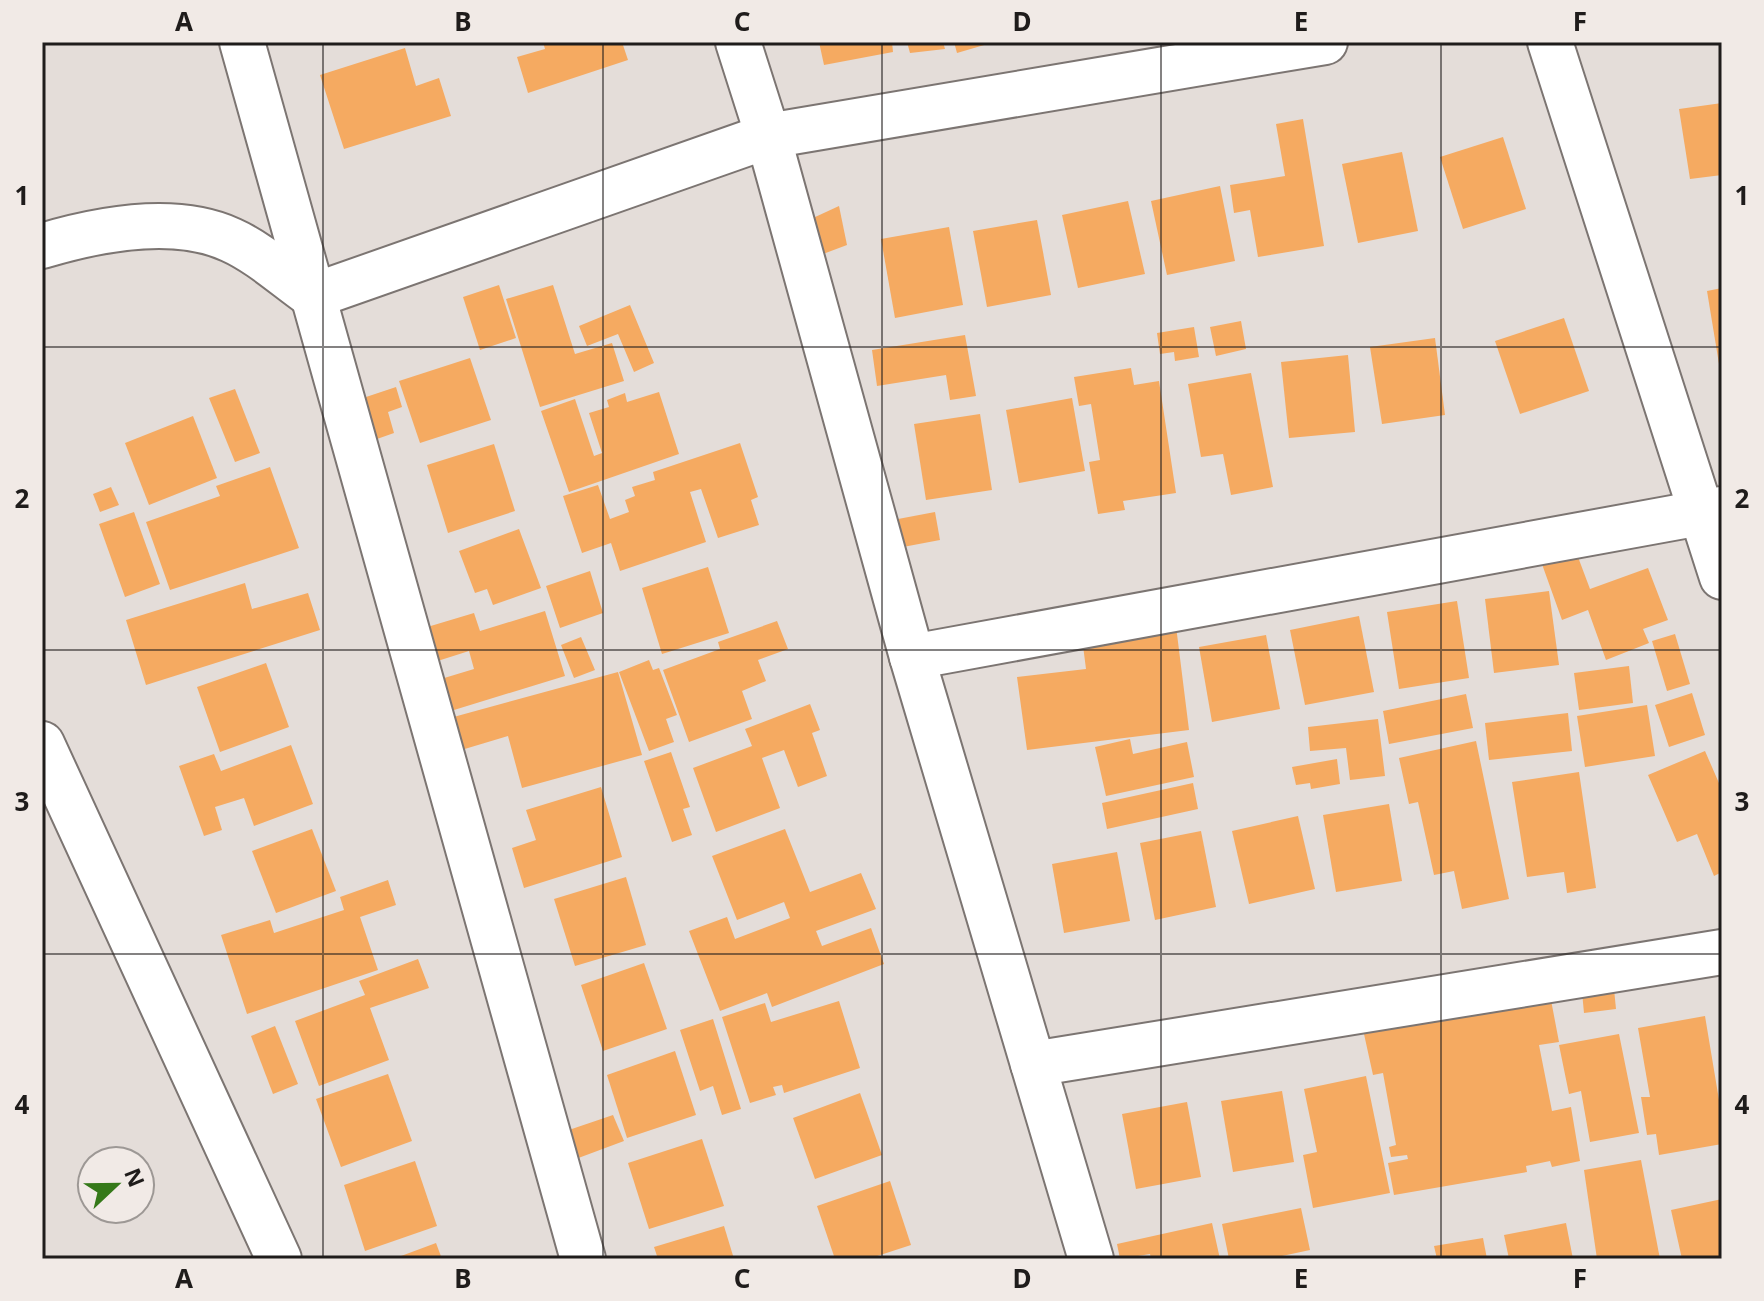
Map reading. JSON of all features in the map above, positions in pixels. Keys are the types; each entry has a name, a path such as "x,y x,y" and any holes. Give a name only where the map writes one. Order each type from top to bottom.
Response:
{"street":[{"path":"242,42 583,1259"},
{"path":"738,42 768,136 912,657 1091,1259"},
{"path":"313,296 768,136 1208,51 1325,42"},
{"path":"1550,42 1711,511 1722,577"},
{"path":"42,246 82,234 172,225 230,239 313,296"},
{"path":"912,657 1711,511"},
{"path":"42,744 271,1257"},
{"path":"1033,1064 1722,952"}],"building":[{"path":"543,42 622,42 628,60 528,93 517,57 545,49"},
{"path":"819,42 892,42 893,52 824,65"},
{"path":"907,42 943,42 945,49 910,53"},
{"path":"954,42 991,42 991,43 957,53"},
{"path":"405,48 416,86 439,78 451,116 344,149 320,75"},
{"path":"1722,103 1722,175 1690,179 1679,109"},
{"path":"1303,119 1324,246 1258,257 1250,210 1234,213 1230,185 1285,176 1276,124"},
{"path":"1503,137 1526,209 1463,229 1440,157"},
{"path":"1402,152 1418,231 1358,243 1342,164"},
{"path":"1220,186 1235,261 1167,275 1151,201"},
{"path":"1128,201 1145,274 1078,288 1062,215"},
{"path":"839,206 847,245 823,254 813,218"},
{"path":"1037,220 1051,295 987,307 973,231"},
{"path":"949,227 963,305 895,318 881,239"},
{"path":"499,285 516,338 480,350 463,297"},
{"path":"553,285 575,354 612,343 624,381 540,407 506,299"},
{"path":"1722,288 1722,370 1720,370 1707,291"},
{"path":"630,305 654,363 634,372 618,334 587,346 579,326"},
{"path":"1564,318 1589,391 1520,414 1495,341"},
{"path":"1241,321 1246,349 1216,356 1210,327"},
{"path":"1194,327 1199,357 1175,361 1174,352 1160,354 1157,333"},
{"path":"965,335 976,396 950,400 946,375 877,386 872,350"},
{"path":"1435,338 1445,415 1382,424 1370,347"},
{"path":"1348,355 1355,432 1289,438 1281,362"},
{"path":"470,358 491,420 420,443 399,381"},
{"path":"1131,368 1134,385 1159,381 1176,493 1123,501 1125,510 1098,514 1089,462 1100,460 1091,404 1079,406 1074,377"},
{"path":"1251,373 1273,487 1231,495 1223,454 1201,457 1188,384"},
{"path":"396,387 402,407 388,412 394,433 377,439 363,398"},
{"path":"235,389 260,453 235,462 209,398"},
{"path":"659,392 679,454 569,492 541,411 575,399 594,456 602,453 589,413 609,407 607,400 625,393 627,402"},
{"path":"1072,398 1085,471 1019,483 1006,410"},
{"path":"980,414 992,490 926,500 914,424"},
{"path":"193,416 217,478 149,505 125,443"},
{"path":"740,443 758,497 751,500 759,525 718,538 701,489 690,492 706,542 620,571 611,543 582,553 563,496 598,485 610,519 629,512 625,500 635,496 632,487 655,480 653,472"},
{"path":"494,444 515,511 448,533 427,465"},
{"path":"270,467 299,548 170,590 146,522 220,496 216,486"},
{"path":"111,487 119,505 100,512 93,494"},
{"path":"134,512 160,584 125,597 99,524"},
{"path":"935,512 940,540 903,547 898,519"},
{"path":"519,529 541,588 493,605 487,589 475,593 459,551"},
{"path":"1572,541 1590,589 1648,568 1668,620 1643,629 1649,643 1606,660 1588,610 1562,620 1538,553"},
{"path":"708,567 729,633 662,654 642,588"},
{"path":"590,571 603,613 560,628 546,586"},
{"path":"245,583 252,609 308,593 320,630 146,685 126,620"},
{"path":"1549,591 1559,665 1494,673 1485,599"},
{"path":"1457,601 1469,678 1399,689 1387,612"},
{"path":"545,611 565,676 441,714 431,682 474,669 469,651 425,665 414,631 474,613 480,631"},
{"path":"1359,616 1374,692 1305,705 1290,630"},
{"path":"777,621 788,649 758,660 766,681 742,691 752,719 689,742 663,670 720,649 718,642"},
{"path":"1176,626 1189,730 1027,750 1017,677 1086,669 1081,630"},
{"path":"1675,634 1690,684 1667,691 1652,641"},
{"path":"1266,635 1280,709 1212,722 1199,647"},
{"path":"581,637 595,670 574,678 561,645"},
{"path":"649,660 653,670 659,668 677,715 666,719 674,742 649,751 619,672"},
{"path":"266,663 289,727 220,752 197,687"},
{"path":"1629,666 1633,703 1579,710 1574,673"},
{"path":"618,672 642,755 522,788 508,736 448,754 439,721"},
{"path":"1692,693 1705,735 1669,747 1655,705"},
{"path":"1466,694 1473,728 1389,744 1383,711"},
{"path":"810,704 820,730 812,733 827,776 798,787 784,750 762,758 780,808 716,832 693,768 752,746 745,729"},
{"path":"1647,705 1655,756 1585,767 1577,716"},
{"path":"1568,713 1572,751 1489,760 1485,723"},
{"path":"1378,719 1385,776 1350,780 1346,748 1310,751 1308,727"},
{"path":"1130,739 1133,754 1187,742 1194,777 1106,796 1095,747"},
{"path":"1476,741 1509,899 1462,909 1454,871 1434,875 1418,802 1409,804 1399,758"},
{"path":"291,745 313,804 254,826 244,798 215,807 222,830 204,836 179,766 214,754 221,771"},
{"path":"1705,751 1722,790 1722,872 1714,876 1697,834 1677,842 1648,775"},
{"path":"671,752 690,807 683,809 692,835 672,842 644,761"},
{"path":"1337,759 1340,784 1311,789 1310,783 1296,785 1292,767"},
{"path":"1579,772 1596,888 1567,893 1564,872 1527,877 1512,782"},
{"path":"1193,783 1198,809 1107,829 1102,803"},
{"path":"601,787 622,857 524,888 512,848 536,840 526,810"},
{"path":"1389,804 1402,881 1336,892 1323,815"},
{"path":"1298,816 1315,889 1249,904 1232,831"},
{"path":"312,829 336,891 276,913 252,851"},
{"path":"785,829 810,892 861,873 876,909 816,931 822,946 871,928 884,964 772,1007 767,993 720,1011 689,931 727,917 735,939 790,918 784,902 737,920 712,856"},
{"path":"1201,831 1216,907 1155,920 1140,843"},
{"path":"1117,852 1130,921 1064,933 1052,864"},
{"path":"626,877 646,945 575,966 554,899"},
{"path":"388,880 396,905 360,917 378,970 247,1014 221,935 270,920 274,933 344,910 340,897"},
{"path":"418,959 429,988 370,1008 389,1060 319,1086 295,1021 365,995 359,981"},
{"path":"644,963 667,1029 603,1051 581,985"},
{"path":"1614,989 1616,1009 1584,1013 1582,992"},
{"path":"1551,1000 1559,1042 1539,1045 1552,1111 1571,1107 1580,1161 1552,1167 1550,1161 1526,1166 1527,1172 1394,1195 1388,1163 1408,1159 1407,1155 1391,1157 1389,1147 1396,1145 1383,1073 1373,1075 1364,1034"},
{"path":"839,1001 860,1068 784,1093 782,1085 773,1087 776,1095 750,1103 722,1017 765,1003 771,1022"},
{"path":"1705,1016 1722,1118 1722,1144 1659,1155 1656,1134 1647,1135 1641,1097 1650,1097 1638,1028"},
{"path":"713,1019 741,1109 722,1115 713,1086 700,1091 680,1030"},
{"path":"275,1026 298,1084 273,1094 251,1036"},
{"path":"1619,1034 1639,1133 1590,1142 1581,1091 1569,1094 1559,1045"},
{"path":"675,1051 696,1115 627,1138 607,1075"},
{"path":"388,1074 412,1141 341,1167 316,1099"},
{"path":"1366,1076 1390,1193 1313,1208 1303,1155 1317,1152 1304,1089"},
{"path":"1282,1091 1294,1162 1233,1172 1221,1101"},
{"path":"860,1093 882,1155 815,1179 793,1118"},
{"path":"1187,1102 1201,1177 1136,1189 1122,1114"},
{"path":"613,1115 624,1141 573,1160 563,1132"},
{"path":"702,1139 724,1206 649,1229 628,1163"},
{"path":"1641,1160 1660,1259 1597,1259 1584,1170"},
{"path":"415,1161 437,1226 365,1251 344,1185"},
{"path":"890,1181 911,1245 868,1259 835,1259 817,1206"},
{"path":"1722,1199 1722,1259 1682,1259 1671,1210"},
{"path":"1301,1208 1310,1250 1282,1256 1282,1259 1229,1259 1222,1224"},
{"path":"1212,1223 1220,1259 1151,1259 1150,1254 1120,1259 1117,1244"},
{"path":"1566,1223 1573,1259 1509,1259 1504,1235"},
{"path":"724,1226 734,1259 658,1259 654,1247"},
{"path":"1483,1238 1487,1259 1437,1259 1434,1246"},
{"path":"436,1243 442,1259 393,1259"}]}
